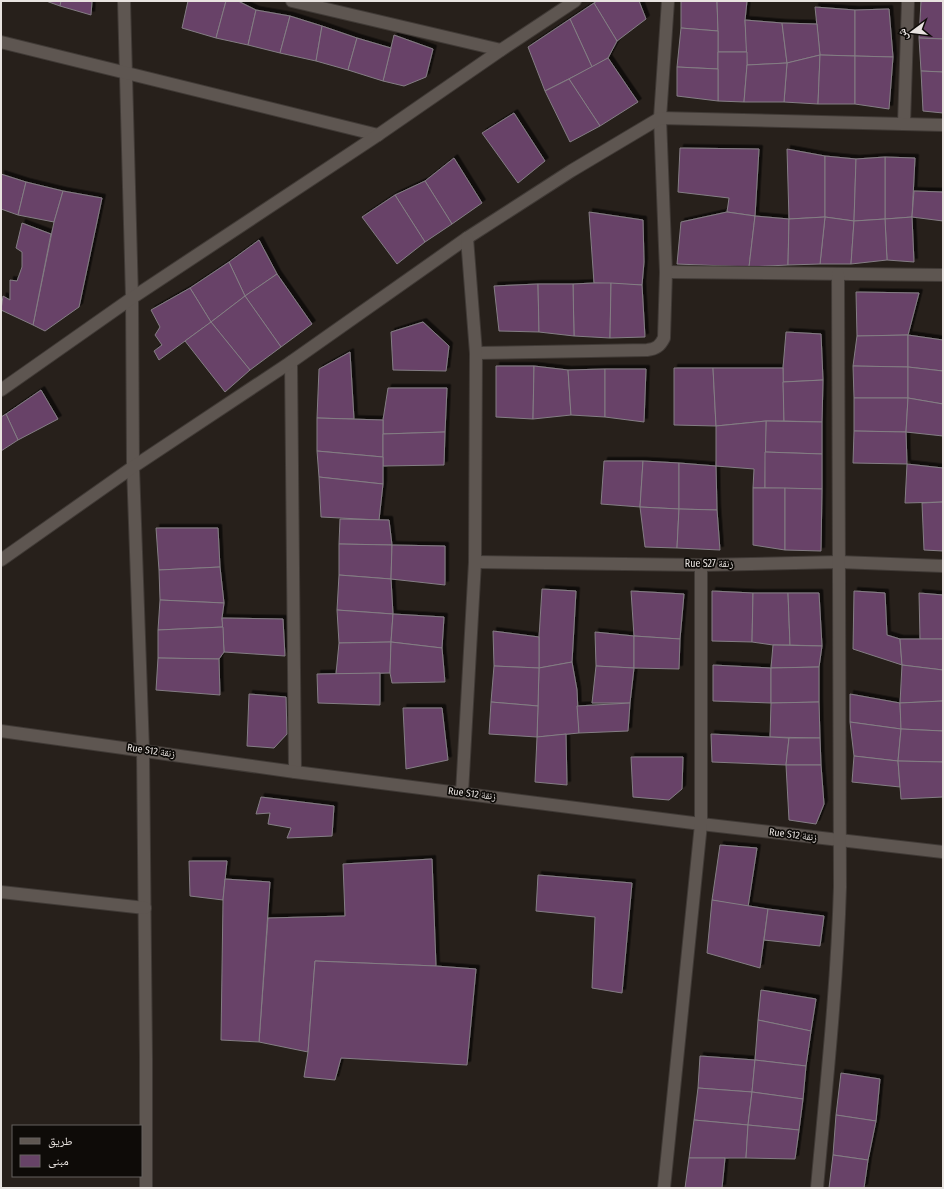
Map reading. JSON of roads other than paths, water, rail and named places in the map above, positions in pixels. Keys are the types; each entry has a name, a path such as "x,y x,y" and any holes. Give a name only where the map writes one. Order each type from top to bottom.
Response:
{"street":[{"path":"124,1 132,298 133,467 143,750 146,1188"},
{"path":"292,1 501,50"},
{"path":"1,390 132,298 378,135 575,1"},
{"path":"476,353 647,350 657,348 664,338 666,272 660,118 668,1"},
{"path":"904,124 908,1"},
{"path":"1,42 378,135"},
{"path":"1,560 133,467 291,362 467,238 571,171 660,118 943,125"},
{"path":"462,793 475,562 476,353 467,238"},
{"path":"666,272 943,275"},
{"path":"817,1188 834,1004 840,887 838,274"},
{"path":"291,362 295,772"},
{"name":"Rue S27 زنقة","path":"475,562 701,565 839,562 943,566"},
{"path":"664,1188 701,824 701,565"},
{"name":"Rue S12 زنقة","path":"1,731 295,772 701,824 943,852"},
{"path":"1,892 145,908"}]}
